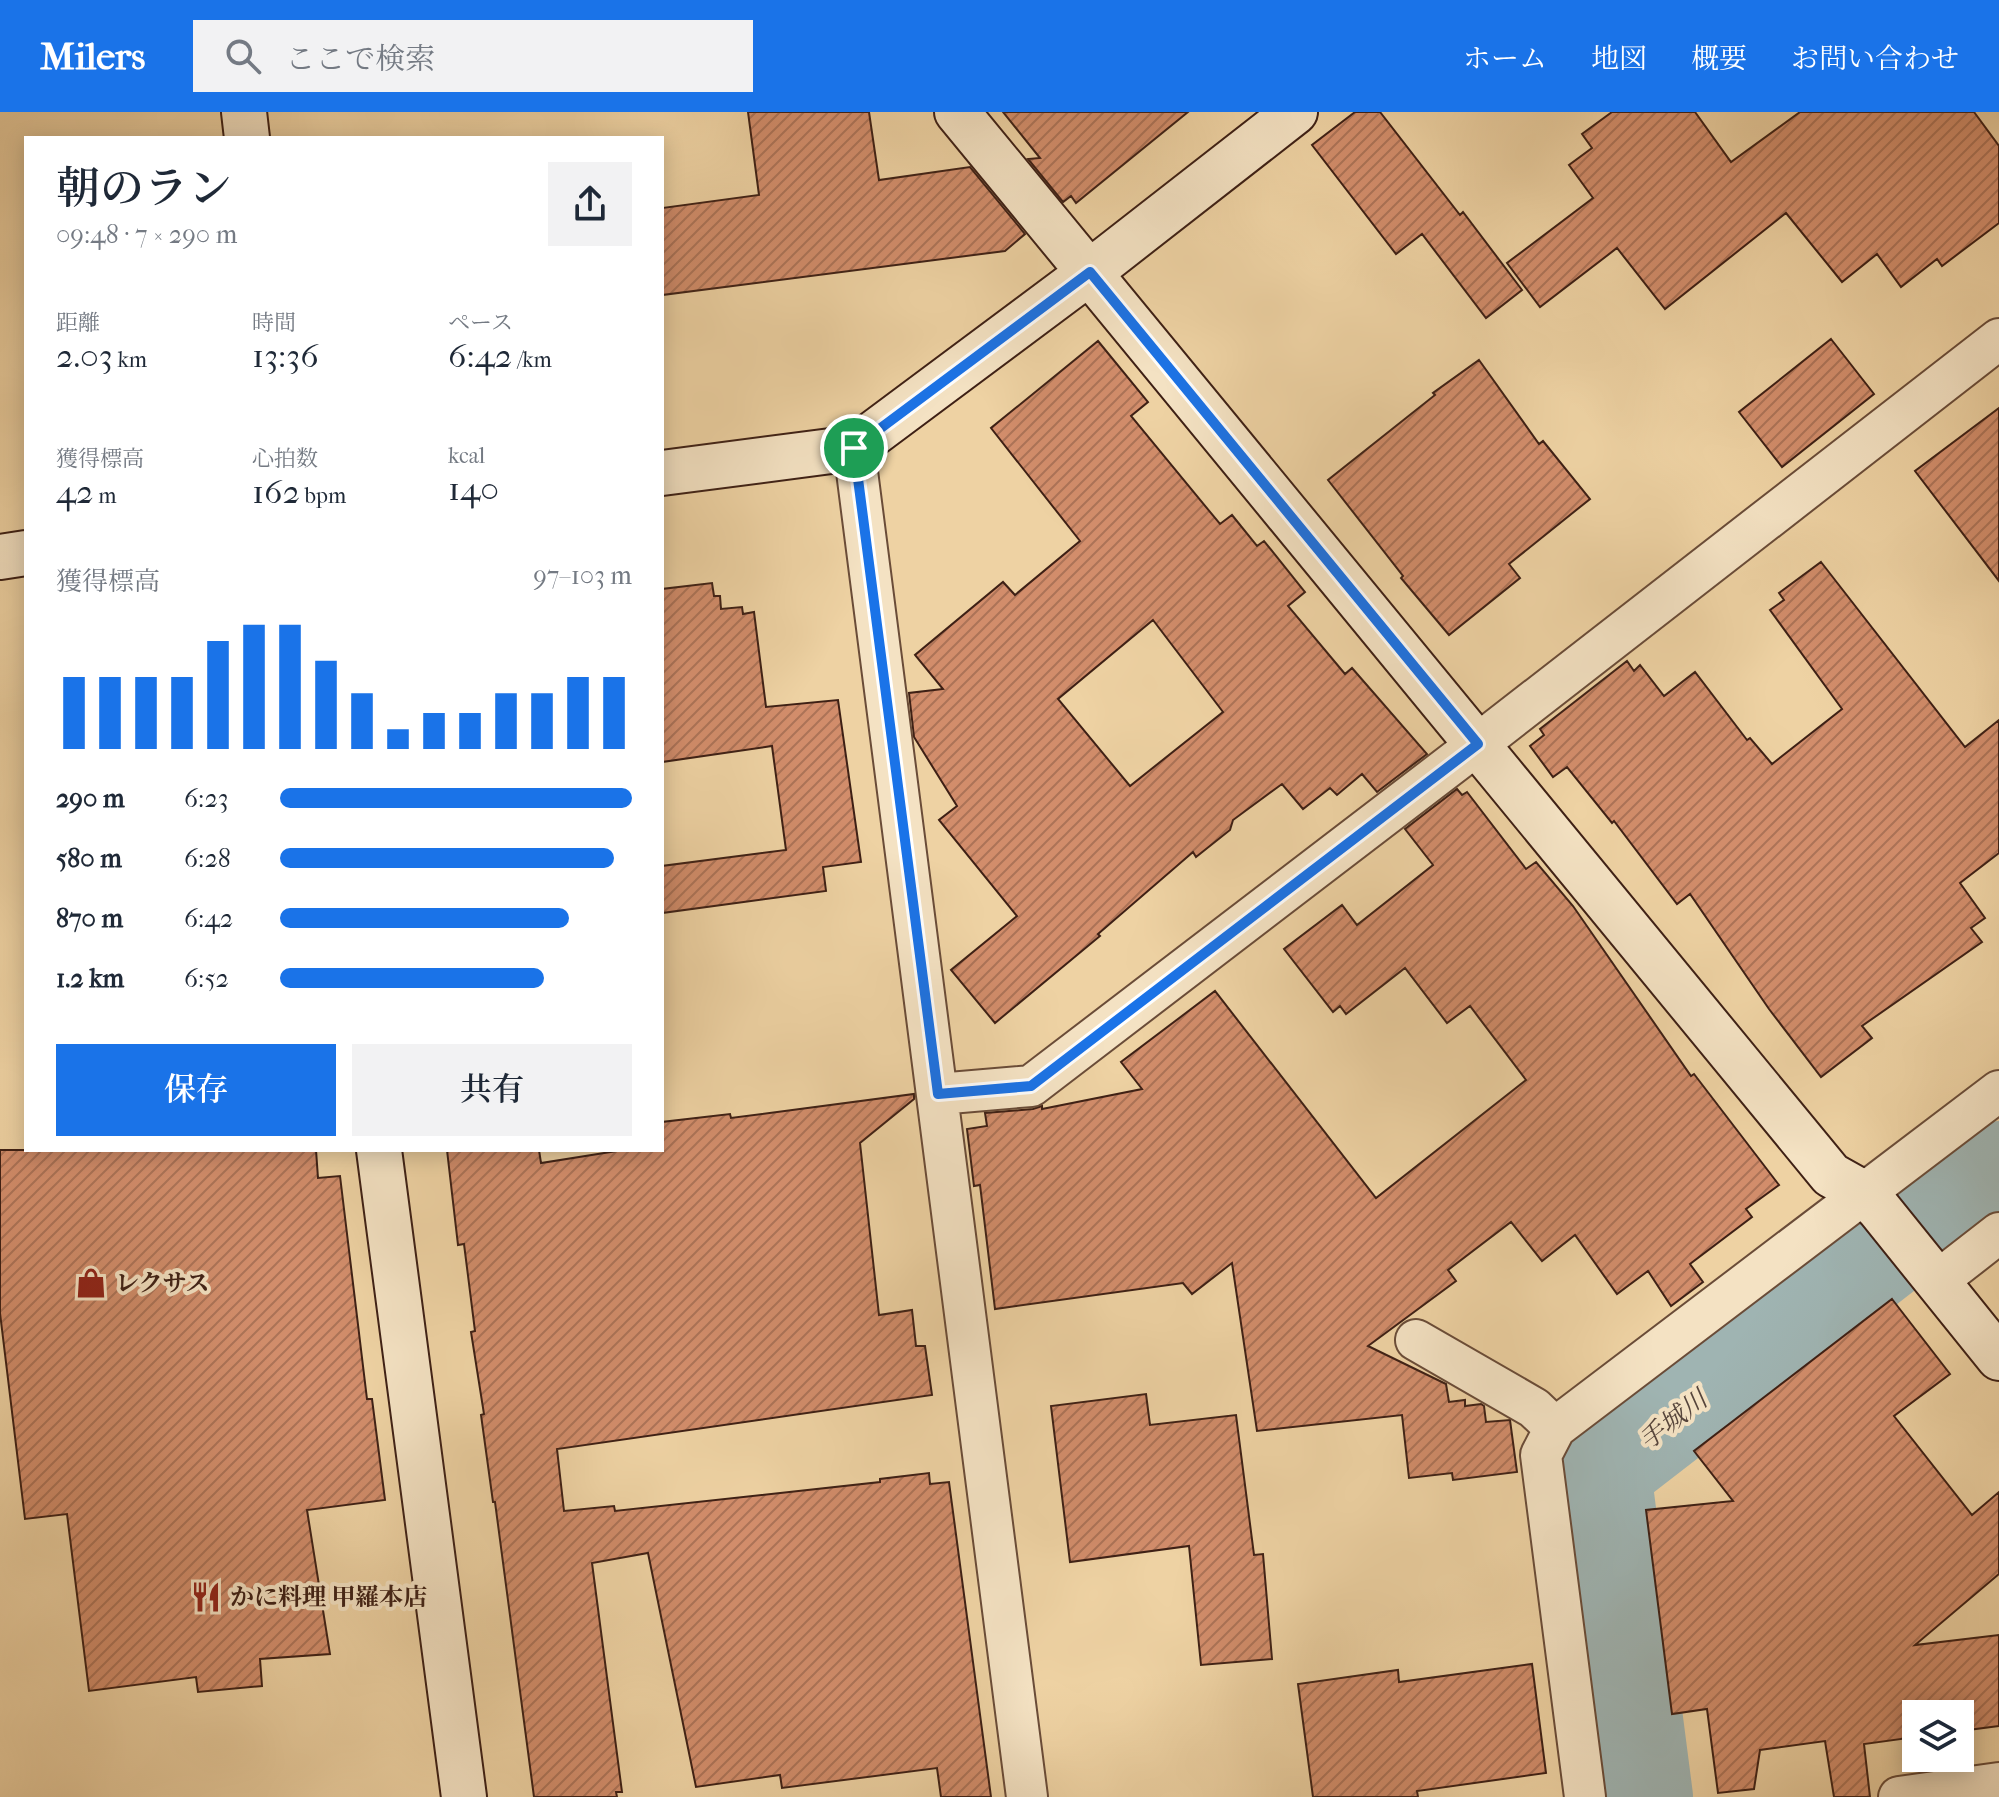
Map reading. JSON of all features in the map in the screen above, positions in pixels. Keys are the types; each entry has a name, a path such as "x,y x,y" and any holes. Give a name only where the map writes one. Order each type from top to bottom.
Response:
{"street":[{"path":"244,112 247,136"},
{"path":"957,112 1831,1175 1872,1202 1999,1358"},
{"path":"664,473 854,448 1090,272 1295,112"},
{"path":"938,1094 1031,1086 1999,339"},
{"path":"854,448 1027,1797"},
{"path":"0,557 24,553"},
{"path":"1585,1797 1541,1455 1555,1428 1872,1202 1999,1091"},
{"path":"379,1152 464,1797"},
{"path":"1928,1272 1999,1233"},
{"path":"1416,1340 1534,1408 1555,1428"},
{"path":"1899,1797 1999,1783"}],"building":[{"path":"748,112 869,112 879,180 970,167 1025,234 1005,251 664,295 664,208 759,195"},
{"path":"1003,112 1188,112 1076,203 1071,196 1063,202 1028,159 1040,158"},
{"path":"1355,112 1380,112 1460,215 1463,212 1522,290 1486,318 1422,234 1396,254 1312,145"},
{"path":"1612,112 1695,112 1731,162 1800,112 1974,112 1999,146 1999,223 1942,266 1937,259 1901,287 1877,254 1842,282 1786,213 1665,309 1617,248 1540,307 1507,263 1593,198 1569,165 1592,148 1582,134"},
{"path":"1831,339 1874,394 1782,467 1739,412"},
{"path":"1098,341 1148,402 1131,416 1220,524 1232,515 1257,546 1264,541 1305,592 1288,606 1345,674 1352,668 1427,754 1377,792 1362,774 1337,795 1330,788 1303,809 1282,784 1233,820 1230,830 1196,857 1193,852 1098,934 1100,936 995,1023 951,970 1017,916 939,820 957,806 914,737 909,693 943,689 915,655 1003,582 1015,595 1080,541 991,428","holes":["1153,620 1223,712 1130,786 1058,699"]},
{"path":"1479,360 1539,444 1543,441 1590,499 1509,564 1520,578 1449,635 1401,578 1403,576 1328,480 1435,395 1433,393"},
{"path":"1999,408 1999,581 1915,471"},
{"path":"1821,562 1965,747 1999,720 1999,853 1960,883 1985,918 1971,928 1982,942 1862,1026 1872,1038 1821,1077 1769,1009 1690,894 1677,904 1614,821 1612,823 1567,767 1553,777 1530,746 1544,735 1540,729 1627,661 1634,671 1640,665 1664,696 1695,672 1747,740 1750,738 1772,764 1842,709 1770,610 1784,600 1779,593"},
{"path":"712,583 714,596 720,596 721,609 742,607 743,614 754,612 766,707 838,700 861,862 823,867 826,891 664,913 664,866 786,850 772,746 664,762 664,589"},
{"path":"1457,789 1462,795 1467,792 1526,869 1536,862 1573,906 1691,1076 1694,1074 1779,1185 1746,1209 1752,1217 1690,1264 1703,1282 1671,1306 1648,1271 1617,1294 1575,1235 1542,1261 1511,1222 1448,1270 1456,1281 1368,1346 1446,1384 1449,1402 1465,1400 1465,1406 1481,1404 1486,1422 1510,1420 1517,1472 1453,1480 1452,1473 1409,1478 1402,1415 1257,1431 1232,1263 1192,1294 1183,1283 995,1309 980,1185 974,1186 967,1129 987,1126 985,1113 1042,1106 1042,1109 1142,1089 1121,1062 1215,991 1376,1198 1526,1080 1470,1006 1447,1023 1405,968 1346,1014 1340,1006 1333,1012 1284,949 1342,905 1357,925 1433,865 1405,829"},
{"path":"914,1094 914,1099 860,1143 879,1315 912,1310 916,1346 925,1346 932,1395 557,1449 564,1511 614,1506 615,1511 880,1482 880,1479 929,1473 930,1484 949,1482 991,1797 941,1797 937,1768 782,1788 780,1775 696,1787 648,1553 592,1563 622,1792 616,1792 617,1797 534,1797 481,1415 484,1414 471,1332 475,1331 464,1244 458,1245 447,1152 539,1152 541,1163 610,1152 664,1152 664,1122 730,1114 731,1118"},
{"path":"0,1150 316,1152 318,1178 340,1176 367,1399 372,1399 385,1500 307,1510 330,1654 260,1659 262,1686 198,1692 196,1677 89,1691 67,1514 25,1519 0,1313"},
{"path":"1892,1299 1950,1374 1894,1416 1972,1515 1999,1492 1999,1574 1915,1645 1999,1635 1999,1726 1974,1729 1974,1700 1902,1700 1902,1739 1864,1744 1870,1797 1834,1797 1825,1741 1760,1750 1754,1789 1718,1793 1707,1709 1672,1714 1646,1510 1733,1501 1694,1451"},
{"path":"1146,1394 1150,1425 1236,1415 1254,1555 1263,1554 1272,1659 1201,1665 1189,1546 1070,1562 1051,1406"},
{"path":"1532,1664 1546,1773 1417,1791 1418,1797 1313,1797 1298,1684 1398,1670 1399,1682"}],"waterway":[{"name":"手城川","path":"1647,1797 1605,1472 1999,1167"}],"place":[{"name":"レクサス","path":"91,1283"},
{"name":"かに料理 甲羅本店","path":"206,1597"}],"route":[{"path":"1090,272 1478,744 1031,1086 938,1094 854,448 1090,272"}]}
